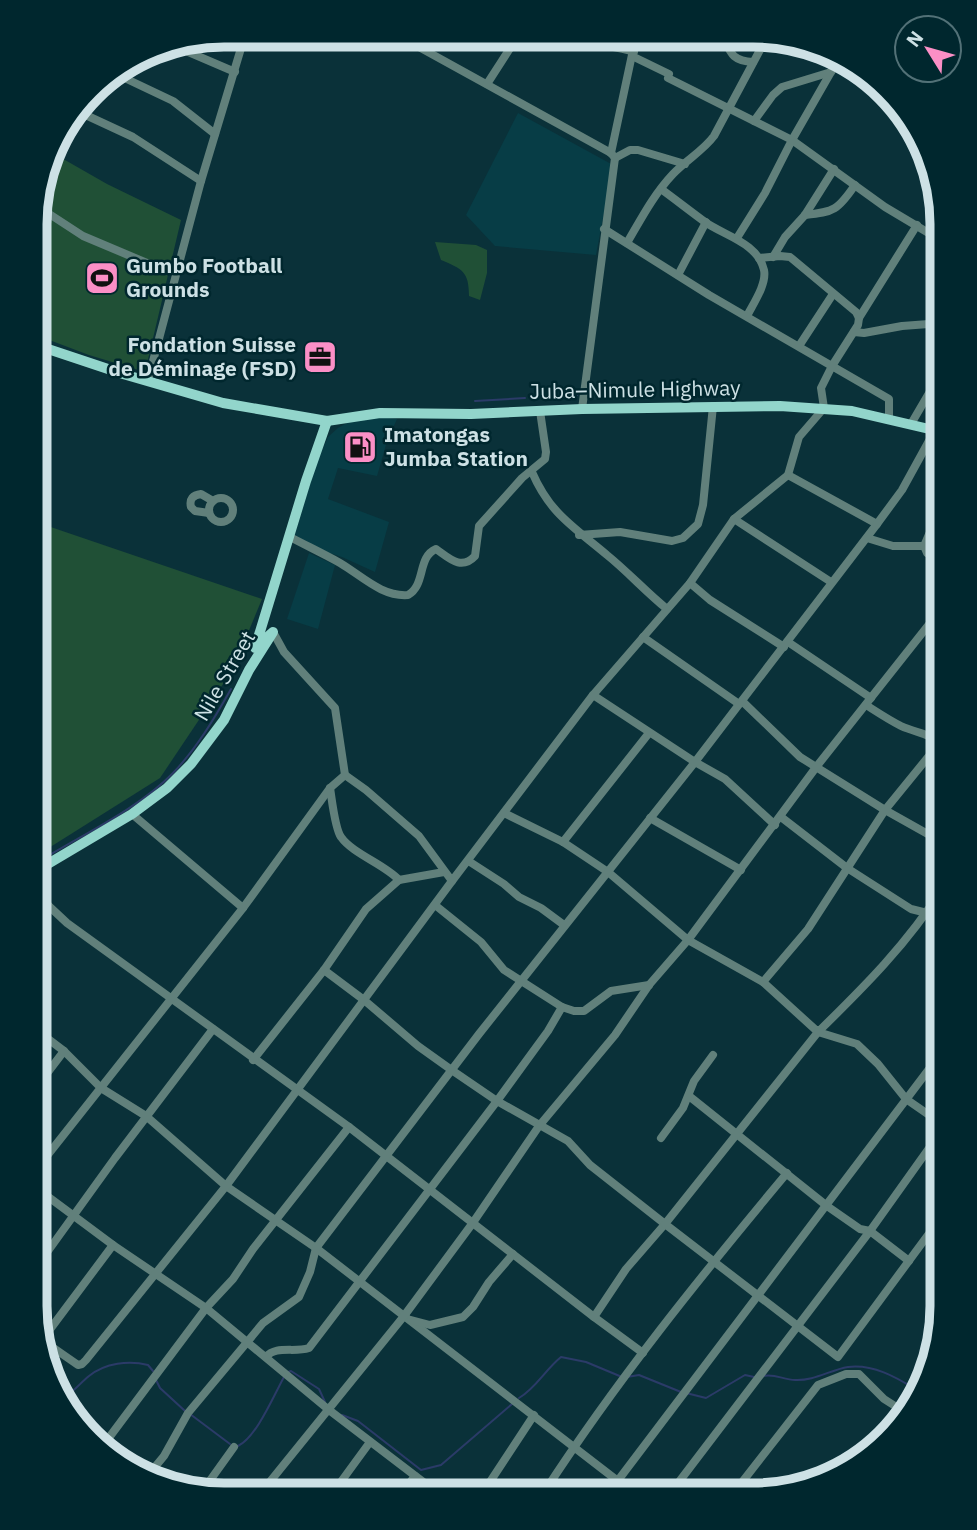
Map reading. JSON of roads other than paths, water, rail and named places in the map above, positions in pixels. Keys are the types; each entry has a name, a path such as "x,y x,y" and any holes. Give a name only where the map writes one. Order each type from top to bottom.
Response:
{"main road":[{"name":"Juba–Nimule Highway","path":"47,348 223,403 327,421 380,413 422,415 780,406 824,408 930,429"},
{"name":"Nile Street","path":"273,632 255,648 327,421"},
{"name":"Nile Street","path":"47,864 132,814 167,788 206,746 225,720 249,670 273,632"}],"street":[{"path":"148,380 201,181 242,47"},
{"path":"419,47 613,155 638,150 685,164"},
{"path":"487,84 512,47"},
{"path":"617,47 727,109 792,140 885,207 930,233"},
{"path":"582,409 613,155 635,47"},
{"path":"728,47 731,54 741,61 753,62"},
{"path":"627,243 661,189 707,146 761,48"},
{"path":"187,51 235,72"},
{"path":"737,239 834,67"},
{"path":"754,121 782,87 831,72"},
{"path":"125,78 173,101 215,134"},
{"path":"85,115 132,137 201,181"},
{"path":"773,257 785,237 805,215 834,169"},
{"path":"805,215 837,209 855,185"},
{"path":"661,189 706,222 737,239 759,258 764,272 763,279 747,316"},
{"path":"48,213 83,236 166,271"},
{"path":"678,275 706,222"},
{"path":"53,1348 78,1365 82,1364 226,1186 593,695 690,583 734,519 788,475 799,437 824,408 821,388 832,366 918,225"},
{"path":"604,229 889,399 889,419"},
{"path":"759,258 790,257 856,312 859,318"},
{"path":"799,346 833,294"},
{"path":"854,331 864,333 930,324"},
{"path":"911,424 930,392"},
{"path":"579,535 620,532 672,541 683,538 698,524 703,505 713,406"},
{"path":"290,537 384,591 396,596 408,596 418,586 426,557 432,550 457,563 468,563 472,560 475,556 479,526 498,508 510,490 541,464 546,452 540,411"},
{"path":"154,1468 164,1456 188,1413 263,1323 299,1297 310,1272 316,1248 479,1034 786,644 902,490 930,446"},
{"path":"532,472 550,506 579,535 607,555 667,609"},
{"path":"788,475 877,524"},
{"path":"209,513 195,511 191,507 191,500 193,496 201,494 213,501"},
{"path":"221,498 228,499 233,505 229,520 214,520 209,513 213,501 221,498"},
{"path":"734,519 831,582"},
{"path":"930,533 924,546 930,555"},
{"path":"867,538 893,546 924,546"},
{"path":"690,583 710,600 786,644 902,726 930,734"},
{"path":"269,1483 406,1318 539,1126 615,1035 649,985 688,940 817,766 930,624"},
{"path":"273,632 284,652 335,708 345,775 419,836 452,881"},
{"path":"643,637 740,703 800,757 929,835"},
{"path":"593,695 725,779 775,825"},
{"path":"563,842 649,733"},
{"path":"763,982 808,929 885,810 930,756"},
{"path":"47,1156 243,908 330,788 345,775"},
{"path":"330,788 340,837 399,880"},
{"path":"504,813 563,842 608,872 688,940 763,982 818,1032 856,1044 878,1063 906,1099 929,1115"},
{"path":"132,814 243,908"},
{"path":"781,817 847,868 911,909 929,915"},
{"path":"650,818 741,870"},
{"path":"470,862 564,926"},
{"path":"253,1060 324,970 366,909 399,880 444,872"},
{"path":"48,905 67,923 348,1127 428,1191 643,1353"},
{"path":"435,905 481,942 504,970 562,1007 584,1011 611,991 649,985"},
{"path":"594,1317 626,1269 737,1136 818,1032 876,976 929,909"},
{"path":"324,970 453,1071 539,1126 555,1132 590,1166 838,1357 929,1234"},
{"path":"267,1357 278,1349 291,1352 309,1348 498,1101 562,1007"},
{"path":"47,1252 146,1116 213,1030"},
{"path":"47,1038 101,1088 146,1116 226,1186 316,1248 621,1483"},
{"path":"47,1073 64,1051"},
{"path":"662,1138 683,1108 694,1081 713,1055"},
{"path":"615,1483 929,1069"},
{"path":"689,1096 827,1206 860,1229 870,1231 909,1261"},
{"path":"108,1439 206,1308 233,1279 348,1127"},
{"path":"678,1483 870,1231 929,1148"},
{"path":"551,1483 574,1447 713,1261 787,1173"},
{"path":"47,1197 206,1308 329,1410 424,1483"},
{"path":"49,1330 113,1245"},
{"path":"406,1318 430,1325 463,1317 513,1254"},
{"path":"741,1483 818,1385 846,1374 859,1374 884,1399 897,1407"},
{"path":"489,1483 534,1415"},
{"path":"340,1483 370,1442"},
{"path":"209,1482 234,1447"},
{"path":"410,1483 415,1476"}],"waterway":[{"path":"532,397 577,395"},
{"path":"475,401 525,398"},
{"path":"48,856 113,818 160,785 197,743 231,689"},
{"path":"519,1398 561,1357 586,1362 622,1377"},
{"path":"70,1393 95,1372 110,1365 141,1364 148,1365 153,1371"},
{"path":"763,1376 802,1380 841,1368 866,1367 884,1372 911,1386"},
{"path":"288,1372 291,1371 319,1389 325,1402"},
{"path":"627,1377 639,1375 681,1392"},
{"path":"686,1393 706,1398 745,1375 754,1377"},
{"path":"238,1446 258,1425 284,1377"},
{"path":"156,1380 160,1388 185,1411"},
{"path":"342,1415 358,1421 421,1470 441,1465 512,1404"},
{"path":"190,1414 230,1444"}],"place":[{"name":"Gumbo Football Grounds","path":"102,278"},
{"name":"Fondation Suisse de Déminage (FSD)","path":"320,357"},
{"name":"Imatongas Jumba Station","path":"360,447"}]}
